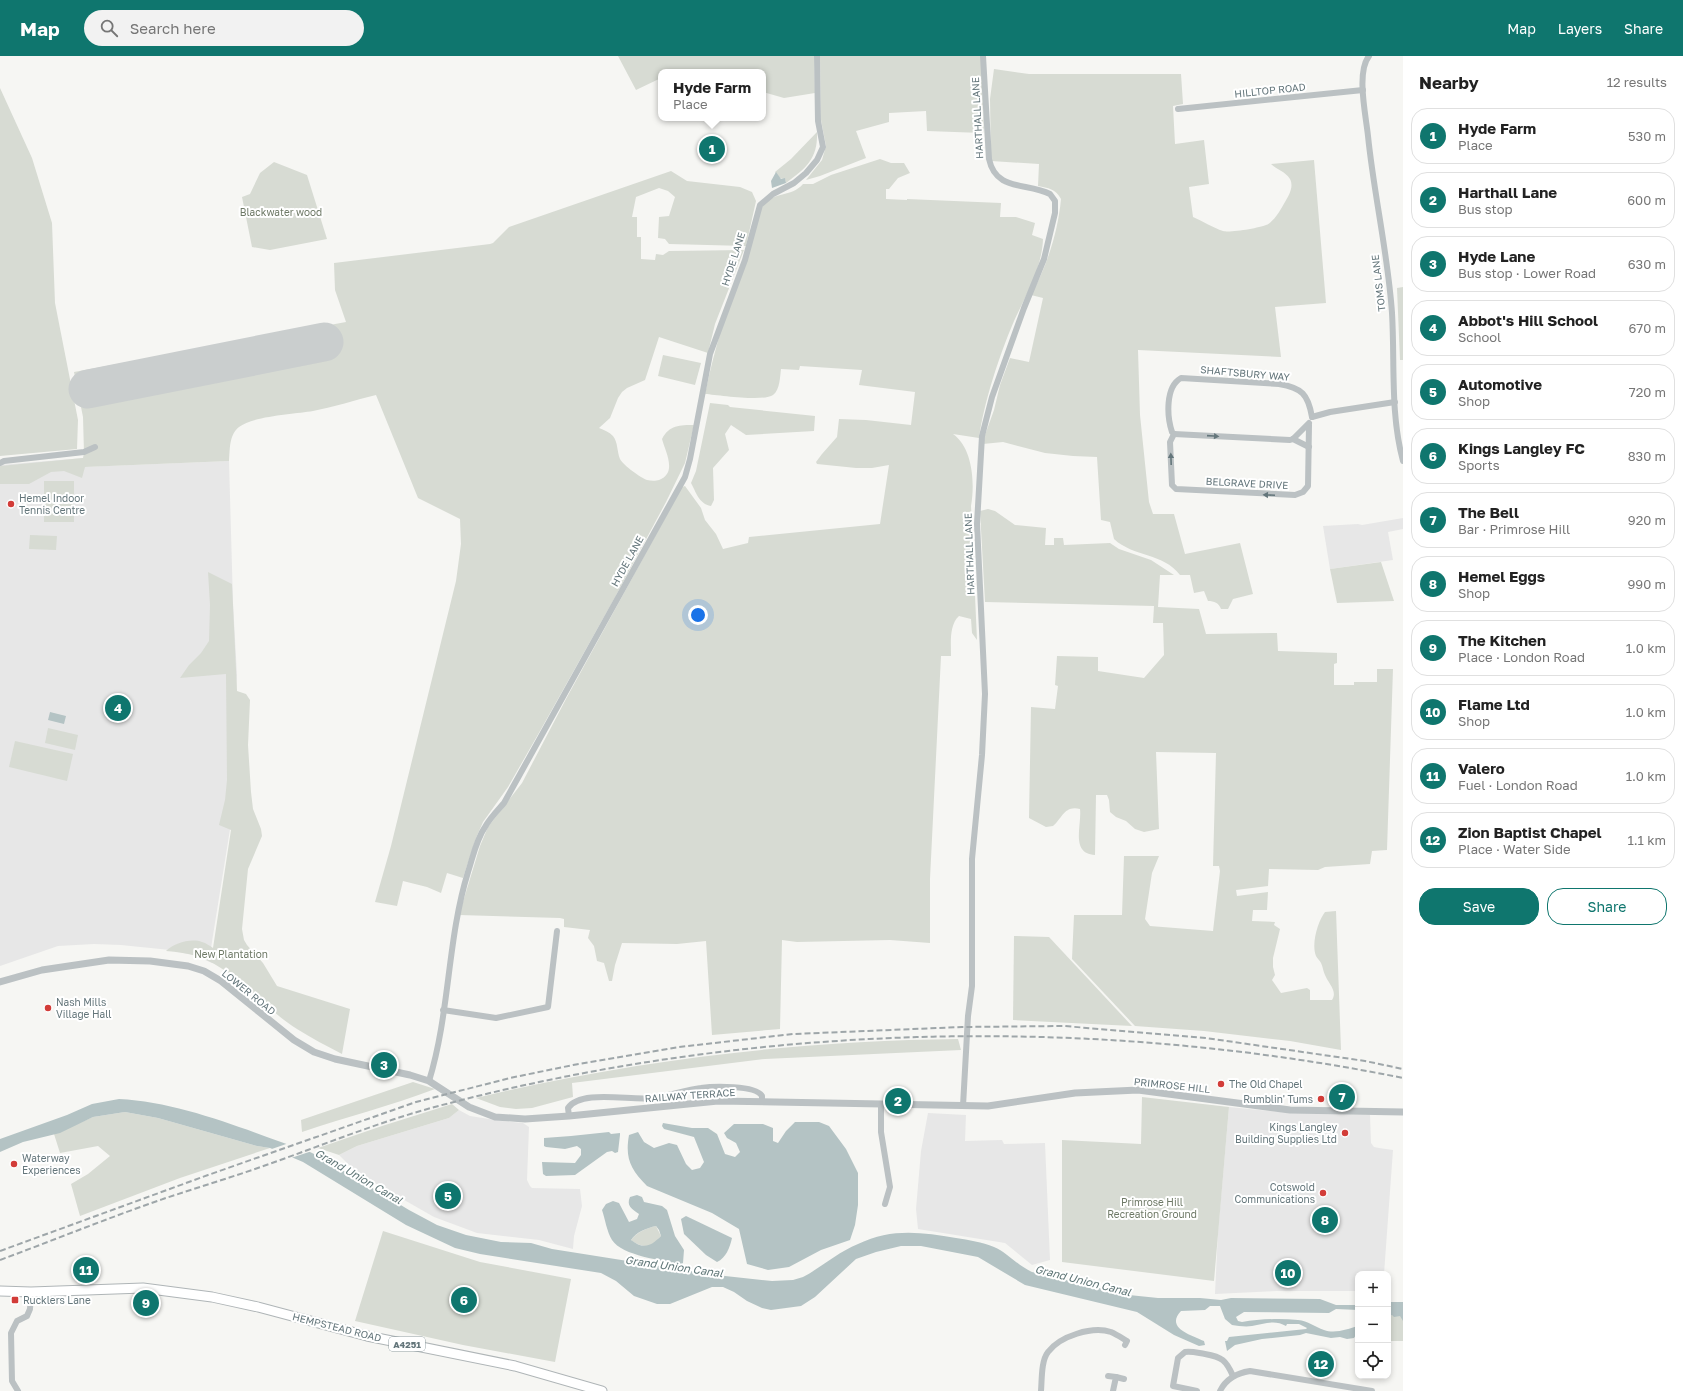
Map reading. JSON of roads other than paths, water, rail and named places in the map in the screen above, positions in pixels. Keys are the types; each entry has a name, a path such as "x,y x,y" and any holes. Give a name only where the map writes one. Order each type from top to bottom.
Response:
{"main road":[{"name":"HEMPSTEAD ROAD","path":"31,1292 143,1288 212,1297 258,1307 367,1336 515,1366 597,1390"},
{"name":"A4251","path":"0,1291 31,1292"}],"street":[{"name":"HYDE LANE","path":"429,1081 444,1010 457,913 477,843 492,816 504,803 685,477 690,459 710,354 745,260 760,205 773,194 794,183 806,173 817,160 823,147 818,121 817,56"},
{"name":"HARTHALL LANE","path":"963,1106 968,1016 972,986 972,860 982,755 985,694 977,524 982,436 992,397 1024,308 1044,260 1056,213 1056,205 1050,194 1008,182 997,177 991,169 989,159 984,56"},
{"name":"TOMS LANE","path":"1367,57 1363,69 1364,90 1375,198 1385,255 1392,313 1394,402 1397,434 1403,461"},
{"name":"HILLTOP ROAD","path":"1178,109 1364,90"},
{"name":"SHAFTSBURY WAY","path":"1174,434 1170,426 1169,396 1173,385 1181,378 1292,386 1302,392 1310,403 1312,417"},
{"path":"1293,439 1308,425 1312,417 1330,412 1394,402"},
{"name":"BELGRAVE DRIVE","path":"1174,434 1170,442 1172,485 1176,489 1295,495 1303,492 1308,486 1308,425"},
{"path":"1174,434 1258,439 1293,439 1309,447"},
{"path":"0,463 4,461 84,452 95,447"},
{"path":"444,1010 496,1018 548,1007 557,930"},
{"name":"LOWER ROAD","path":"0,982 42,970 109,960 150,961 188,966 204,971 221,981 294,1040 314,1052 335,1059 410,1075 429,1081"},
{"name":"RAILWAY TERRACE","path":"429,1081 470,1107 495,1117 526,1119 718,1101 963,1106"},
{"path":"569,1116 568,1108 571,1103 582,1099 612,1097 632,1099 652,1098 701,1088 738,1087 756,1090 762,1096 762,1102"},
{"name":"PRIMROSE HILL","path":"963,1106 988,1106 1076,1093 1138,1090 1290,1110 1403,1112"},
{"path":"881,1104 881,1132 890,1187 885,1204"},
{"path":"18,1391 12,1381 11,1333 17,1321 27,1316 30,1308 31,1292"},
{"path":"1042,1391 1045,1360 1048,1352 1062,1340 1079,1334 1101,1330 1110,1332 1127,1341"},
{"path":"1197,1391 1171,1386 1178,1358 1185,1352 1222,1358 1234,1376"},
{"path":"1220,1391 1223,1386 1234,1376 1241,1373 1258,1371 1372,1391"},
{"path":"1108,1376 1124,1379"},
{"path":"1113,1391 1116,1378"}],"railway":[{"path":"0,1251 208,1175 416,1102 510,1078 573,1065 679,1047 793,1034 962,1027 1064,1026 1206,1038 1365,1061 1403,1069"},
{"path":"0,1260 142,1206 258,1168 382,1123 427,1109 567,1076 685,1056 805,1043 925,1037 1046,1037 1166,1044 1285,1058 1403,1078"}],"place":[{"name":"Hyde Farm","path":"712,149"},
{"name":"Hemel Indoor Tennis Centre","path":"11,504"},
{"name":"Abbot's Hill School","path":"118,708"},
{"name":"Nash Mills Village Hall","path":"48,1008"},
{"name":"Hyde Lane","path":"384,1065"},
{"name":"The Old Chapel","path":"1221,1084"},
{"name":"The Bell","path":"1342,1097"},
{"name":"Rumblin' Tums","path":"1321,1099"},
{"name":"Harthall Lane","path":"898,1101"},
{"name":"Kings Langley Building Supplies Ltd","path":"1345,1133"},
{"name":"Waterway Experiences","path":"14,1164"},
{"name":"Cotswold Communications","path":"1323,1193"},
{"name":"Automotive","path":"448,1196"},
{"name":"Hemel Eggs","path":"1325,1220"},
{"name":"Valero","path":"86,1270"},
{"name":"Flame Ltd","path":"1288,1273"},
{"name":"Rucklers Lane","path":"15,1300"},
{"name":"Kings Langley FC","path":"464,1300"},
{"name":"The Kitchen","path":"146,1303"},
{"name":"Zion Baptist Chapel","path":"1321,1364"}],"park label":[{"name":"Blackwater wood","path":"281,212"},
{"name":"New Plantation","path":"231,954"},
{"name":"Primrose Hill Recreation Ground","path":"1152,1208"}],"water label":[{"name":"Grand Union Canal","path":"359,1176"},
{"name":"Grand Union Canal","path":"674,1266"},
{"name":"Grand Union Canal","path":"1083,1280"}]}
